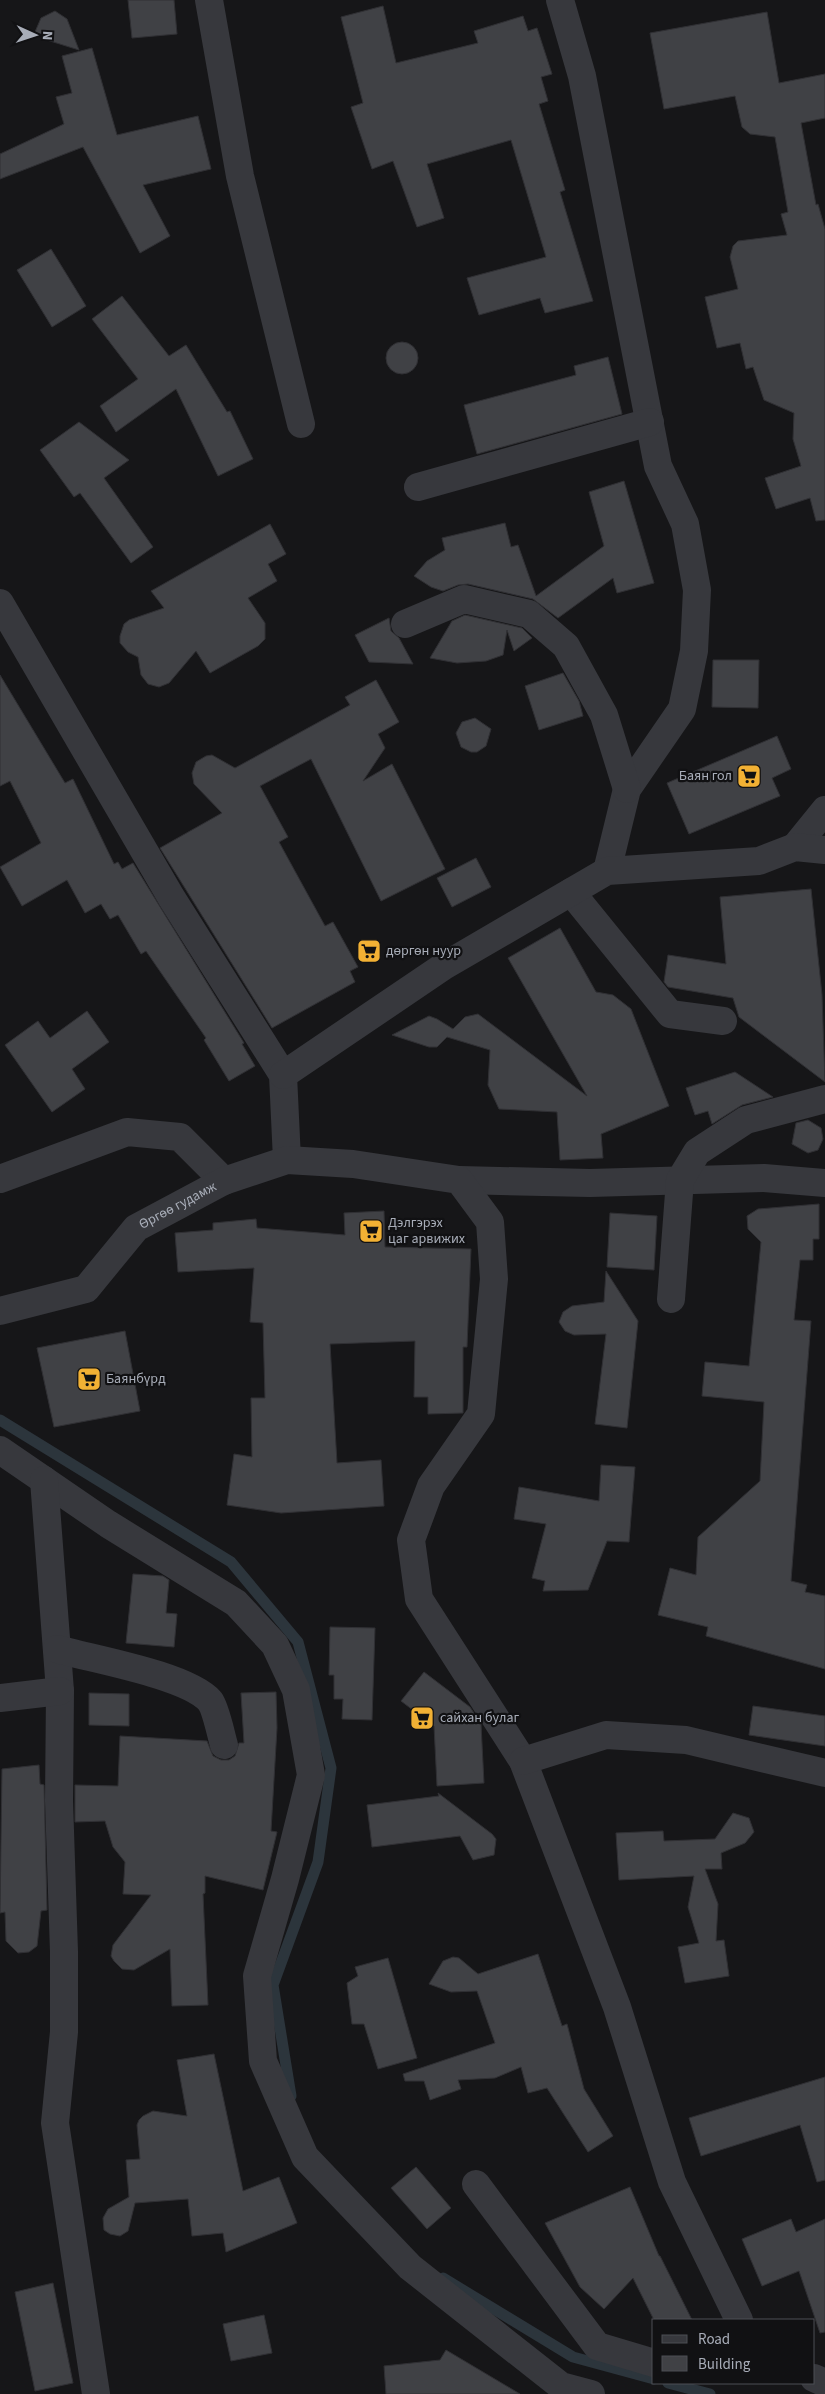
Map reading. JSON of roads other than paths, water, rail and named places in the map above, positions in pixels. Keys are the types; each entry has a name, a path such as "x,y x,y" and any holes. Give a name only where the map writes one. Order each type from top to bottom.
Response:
{"street":[{"path":"209,0 240,176 301,424"},
{"path":"560,0 582,76 658,466 685,524 697,590 694,651 682,709 627,788 607,871"},
{"path":"418,487 650,422"},
{"path":"405,624 464,599 529,614 566,646 604,715 627,788"},
{"path":"0,603 171,897 283,1075 287,1160"},
{"path":"795,847 825,810"},
{"path":"283,1075 444,966 607,871 759,862 795,847 825,850"},
{"path":"572,892 670,1014 723,1021"},
{"path":"671,1299 680,1180 696,1152 746,1120 825,1099"},
{"path":"0,1179 126,1132 180,1137 224,1181"},
{"name":"Өргөө гудамж","path":"0,1311 86,1289 136,1228 224,1181 287,1160 352,1164 459,1180 590,1183 764,1178 825,1183"},
{"path":"459,1180 490,1222 494,1279 481,1414 432,1486 411,1540 419,1599 523,1761 617,2007 672,2182 739,2319"},
{"path":"0,1450 108,1524 236,1603 275,1645 296,1690 311,1775 285,1879 257,1976 263,2061 305,2157 410,2267 561,2386 591,2394"},
{"path":"44,1480 60,1692 58,1801 64,1952 64,2032 55,2123 96,2394"},
{"path":"56,1650 161,1676 192,1688 210,1702 224,1745"},
{"path":"0,1698 60,1692"},
{"path":"523,1761 606,1735 686,1740 825,1773"},
{"path":"476,2184 597,2346 652,2361"}],"waterway":[{"path":"0,1420 231,1562 298,1642 331,1768 318,1862 273,1985 291,2096"},
{"path":"443,2278 573,2357 652,2378"},
{"path":"672,2384 710,2394"}],"place":[{"name":"Баян гол","path":"749,776"},
{"name":"дөргөн нуур","path":"369,951"},
{"name":"Дэлгэрэх цаг арвижих","path":"371,1231"},
{"name":"Баянбүрд","path":"89,1379"},
{"name":"сайхан булаг","path":"422,1718"}]}
